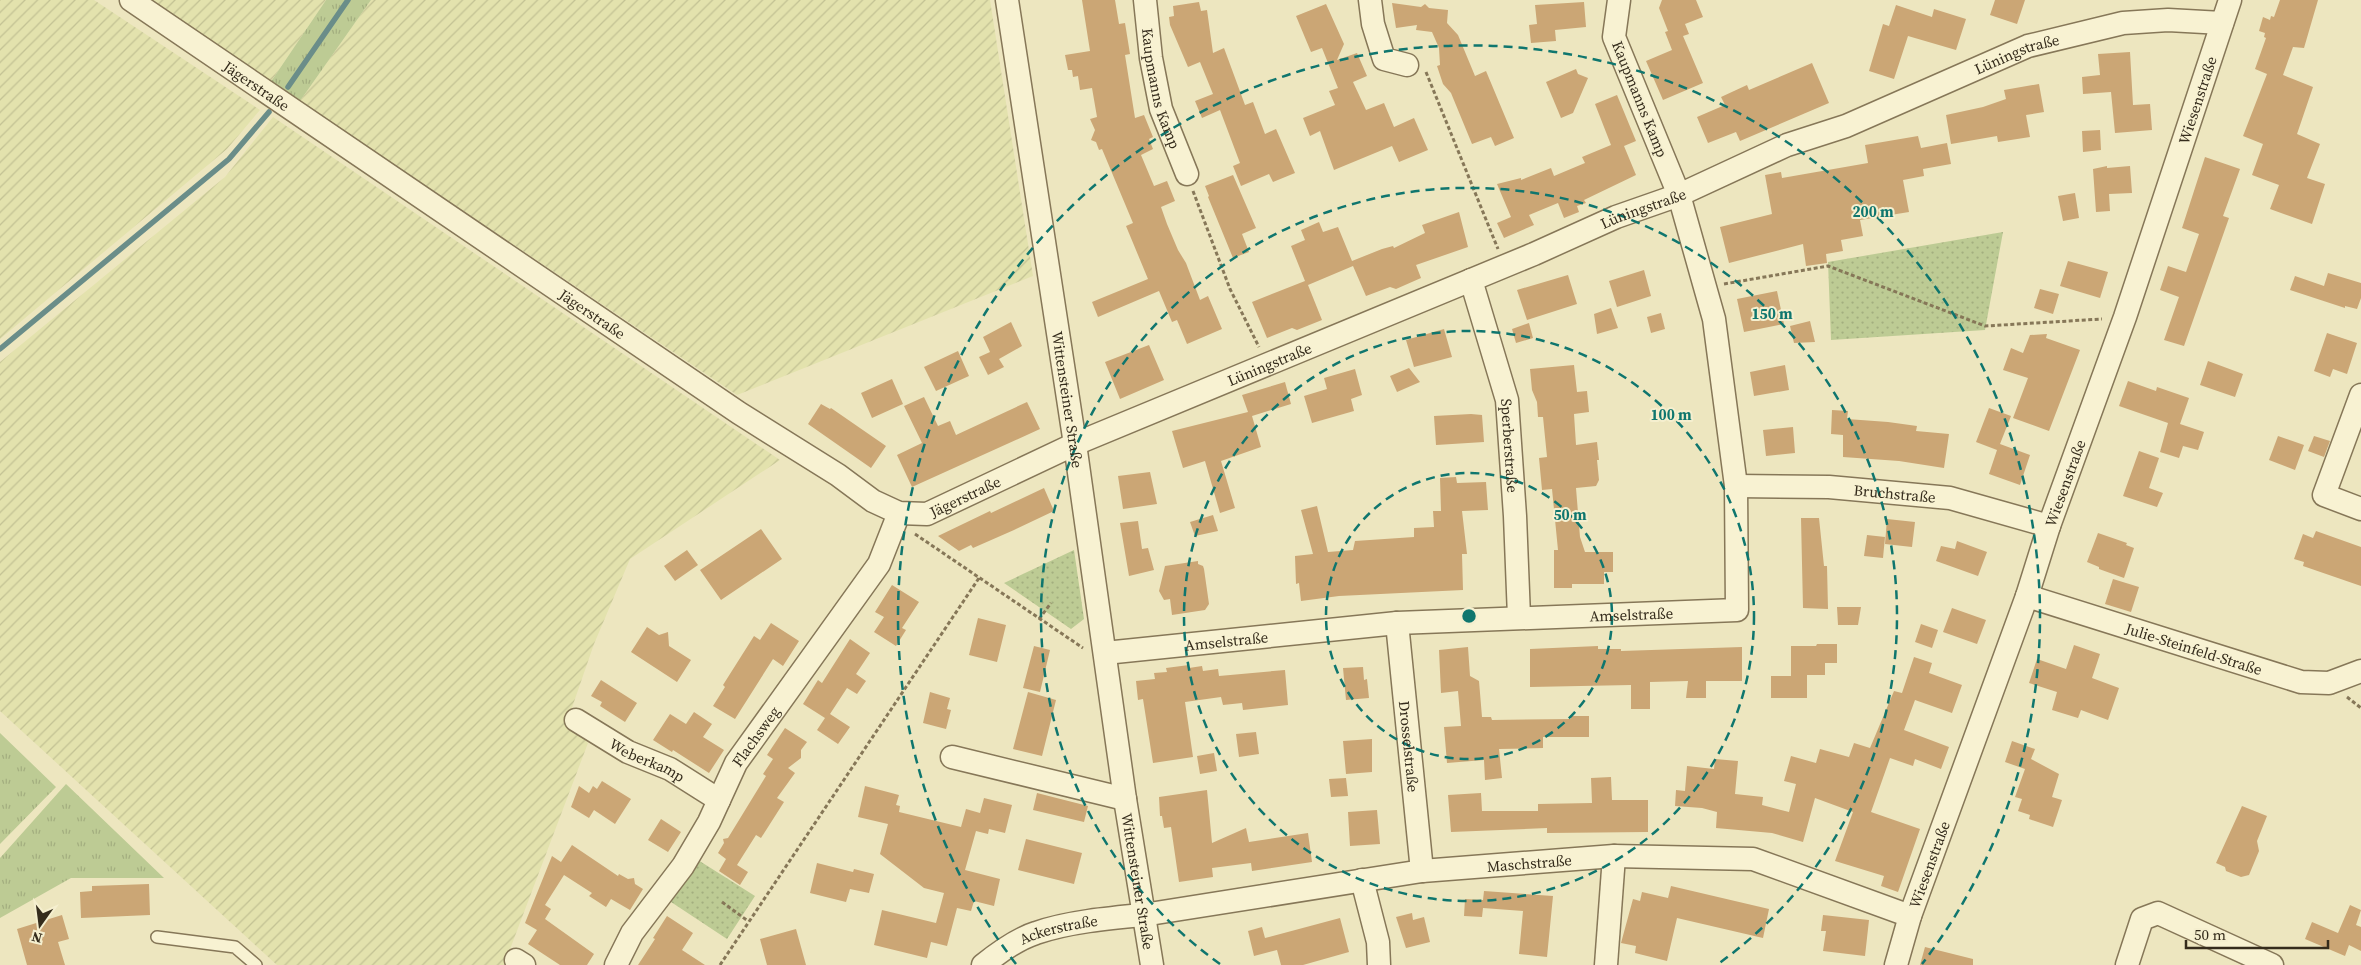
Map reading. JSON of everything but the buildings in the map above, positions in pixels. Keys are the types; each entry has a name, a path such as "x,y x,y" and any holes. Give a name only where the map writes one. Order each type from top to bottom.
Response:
{"street":[{"name":"Jägerstraße","path":"131,0 739,413 838,475 873,501 899,512 927,514 1075,444"},
{"name":"Wittensteiner Straße","path":"1007,0 1075,444 1125,799 1152,965"},
{"name":"Kaupmanns Kamp","path":"1145,0 1151,58 1161,110 1187,174"},
{"path":"1370,0 1373,24 1384,59 1406,65"},
{"name":"Kaupmanns Kamp","path":"1619,0 1614,36 1679,195"},
{"name":"Wiesenstraße","path":"1896,965 1910,916 2027,596 2049,526 2124,317 2230,0"},
{"name":"Lüningstraße","path":"1075,444 1471,280 1616,217 1679,195 1788,145 1846,126 2028,46 2122,23 2168,20 2222,23"},
{"name":"Amselstraße","path":"1105,653 1397,623 1736,610 1736,486 1714,319 1679,195"},
{"name":"Sperberstraße","path":"1471,280 1506,400 1515,516 1519,617"},
{"path":"2361,395 2324,495 2361,509"},
{"name":"Bruchstraße","path":"1736,486 1829,487 1950,498 2049,526"},
{"name":"Flachsweg","path":"616,965 632,933 683,866 709,822 736,763 880,564 899,512"},
{"name":"Julie-Steinfeld-Straße","path":"2027,596 2301,682 2329,684 2361,671"},
{"name":"Drosselstraße","path":"1397,623 1422,871"},
{"name":"Weberkamp","path":"576,720 628,752 670,769 719,800"},
{"name":"Wittensteiner Straße","path":"952,757 1125,799"},
{"path":"1606,965 1614,856"},
{"name":"Maschstraße","path":"1143,915 1422,871 1614,856 1753,859 1910,916"},
{"path":"1362,880 1378,942 1379,965"},
{"path":"2127,965 2142,919 2158,913 2272,965"},
{"name":"Ackerstraße","path":"983,965 998,953 1035,933 1101,919 1143,915"}],"lane":[{"path":"157,937 235,947 256,965"}],"path":[{"path":"1406,65 1425,69 1504,266"},
{"path":"1187,174 1230,289 1268,365"},
{"path":"1704,287 1828,266 1985,326 2124,317"},
{"path":"899,512 916,535 1085,650 1105,653"},
{"path":"720,965 979,578"},
{"path":"1039,619 1052,603"},
{"path":"722,902 748,921"}],"green space":[{"path":"0,0 94,0 260,110 227,149 0,339"},
{"path":"145,0 326,0 270,83"},
{"path":"326,0 371,0 300,101 270,83"},
{"path":"371,0 990,0 1033,276 737,395 300,101"},
{"path":"273,117 780,460 630,559 594,644 567,722 588,743 504,965 277,965 0,711 0,362 225,177"},
{"path":"2003,232 1985,330 1831,340 1828,262"},
{"path":"1074,550 1084,619 1071,629 1004,583"},
{"path":"0,733 56,787 0,844"},
{"path":"66,784 164,878 71,878 0,918 0,858"},
{"path":"698,860 755,896 727,939 668,900"}],"waterway":[{"path":"288,87 348,0"},
{"path":"0,349 229,159 269,112"}]}
